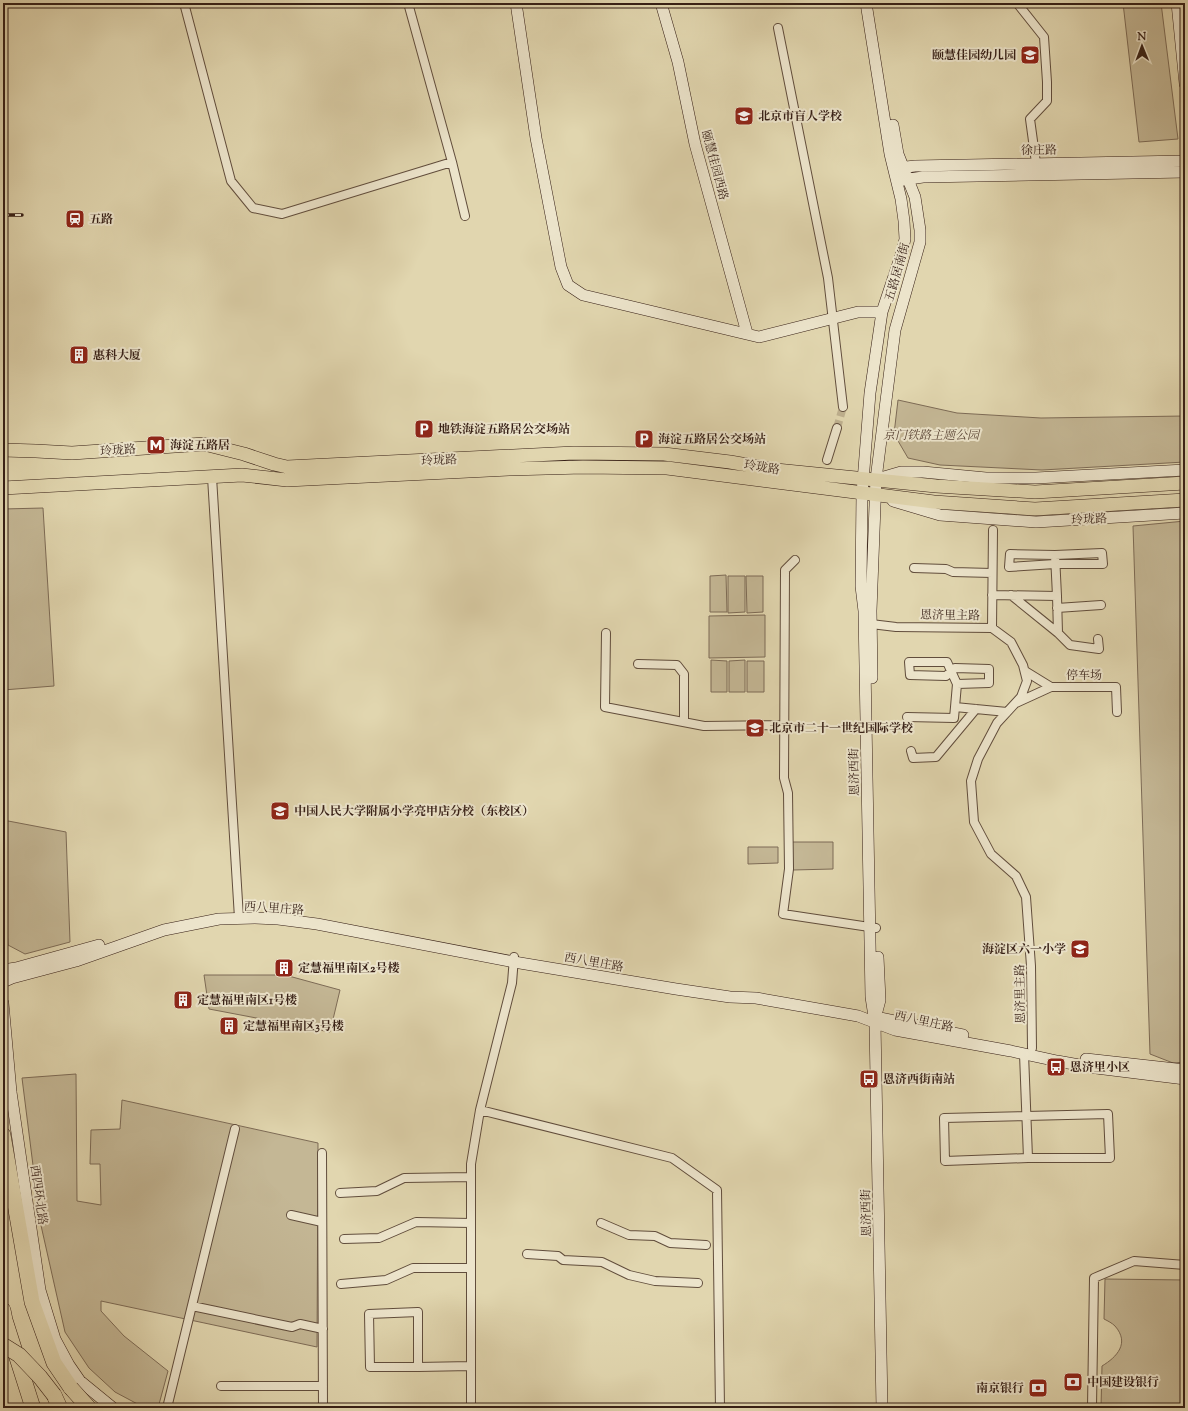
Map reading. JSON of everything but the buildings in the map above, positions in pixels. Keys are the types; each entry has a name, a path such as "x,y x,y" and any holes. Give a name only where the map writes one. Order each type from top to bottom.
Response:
{"highway":[{"path":"3,1135 32,1302 54,1363 76,1385 89,1408"},
{"path":"3,1310 33,1408"},
{"path":"3,1345 19,1355 40,1377 54,1395 60,1408"}],"main road":[{"name":"玲珑路","path":"3,450 72,453 204,444 286,467 574,453 664,454 730,462 776,470 936,486 1035,492 1185,483"},
{"path":"3,460 8,458 72,453"},
{"name":"玲珑路","path":"3,488 242,475 287,480 509,469 584,467 667,468 876,496 934,502 1035,509 1185,500"},
{"path":"3,477 9,481 42,486"}],"street":[{"path":"184,3 231,181 253,208 282,214 452,162"},
{"path":"408,3 452,162 465,216"},
{"path":"516,3 549,213 561,267 568,285 583,295 759,337 832,317 858,312 882,312"},
{"name":"颐慧佳园西路","path":"661,3 678,62 695,144 747,333"},
{"name":"五路居南街","path":"866,3 890,154 898,168 908,179 915,197 920,230 920,242 895,330 870,479"},
{"name":"五路居南街","path":"870,479 870,393 882,312 900,259 905,239 904,222 896,181 898,154 872,3"},
{"path":"1016,3 1044,37 1047,101 1030,119 1036,164"},
{"path":"1177,3 1185,84"},
{"path":"778,28 828,278 843,407"},
{"name":"徐庄路","path":"898,168 1185,160"},
{"name":"徐庄路","path":"896,181 923,177 1185,172"},
{"path":"827,460 837,428"},
{"name":"玲珑路","path":"870,479 901,472 923,472 986,478 1036,478 1185,470"},
{"path":"212,477 239,916"},
{"name":"恩济西街","path":"870,479 862,494 861,592 864,611 873,928 880,1000 875,1020 882,1408"},
{"name":"恩济西街","path":"870,479 876,496 871,624 873,928"},
{"name":"玲珑路","path":"876,496 940,515 1036,522 1185,513"},
{"path":"992,628 993,530"},
{"path":"1102,553 1103,564 1056,564 1010,567 1010,554 1055,555 1102,553"},
{"path":"1055,555 1058,633"},
{"path":"795,560 785,570 784,778 788,792 789,869 783,914 873,928"},
{"path":"914,568 946,569 953,572 992,573"},
{"path":"992,595 1057,596"},
{"path":"1012,595 1058,633 1070,645 1099,649 1098,639"},
{"path":"1057,608 1101,605"},
{"name":"恩济里主路","path":"871,624 896,627 992,628 1011,642 1025,671 1027,681 1021,697 997,723 978,759 971,781 974,822 991,854 1016,876 1026,897 1032,973 1026,1115 1028,1158"},
{"path":"606,633 606,707 704,726 784,725"},
{"path":"907,717 954,718 957,684 951,672 947,662 909,662 910,675 946,676 951,672 955,668 989,669 989,683 957,684"},
{"path":"638,664 677,665 684,674 684,722"},
{"path":"1025,671 1051,687"},
{"path":"1014,704 1051,687"},
{"name":"停车场","path":"1051,687 1116,687 1117,712"},
{"path":"955,707 1007,712"},
{"path":"910,751 913,758 936,757 976,709"},
{"name":"西八里庄路","path":"3,970 16,968 71,953 146,930 190,919 214,914 239,916"},
{"name":"西八里庄路","path":"3,982 12,978 76,961 164,930 239,916 280,914 514,959 729,992 755,992 859,1010 875,1020 1028,1051 1096,1068 1185,1079"},
{"path":"471,1408 471,1164 480,1110 512,983 514,959"},
{"name":"西四环北路","path":"3,1003 11,1092 40,1290 55,1339 70,1365 76,1385"},
{"name":"西八里庄路","path":"1028,1051 1185,1070"},
{"path":"480,1110 672,1158 717,1190 720,1408"},
{"path":"1108,1114 1110,1158 1028,1158 945,1161 944,1118 1108,1114"},
{"path":"167,1408 235,1129"},
{"path":"322,1153 323,1408"},
{"path":"340,1193 377,1191 404,1178 471,1177"},
{"path":"291,1215 322,1222"},
{"path":"344,1239 379,1238 416,1222 471,1223"},
{"path":"601,1223 629,1235 655,1236 670,1243 706,1245"},
{"path":"527,1254 558,1256 563,1260 602,1262 629,1275 654,1281 698,1283"},
{"path":"1090,1408 1092,1407 1094,1278 1134,1261 1185,1265"},
{"path":"341,1284 386,1280 413,1268 471,1268"},
{"path":"192,1306 292,1327 300,1324 323,1329"},
{"path":"418,1367 418,1312 369,1314 370,1367 418,1367 471,1366"},
{"path":"76,1385 81,1408"},
{"path":"76,1385 113,1408"},
{"path":"221,1386 323,1386"}],"green space":[{"path":"1123,3 1161,3 1178,139 1139,142"},
{"name":"京门铁路主题公园","path":"898,400 957,413 1041,418 1185,416 1185,462 1042,470 940,465 908,458 894,434"},
{"path":"43,508 54,686 3,690 3,509"},
{"path":"1185,521 1185,1062 1173,1063 1150,1054 1133,526"},
{"path":"726,575 727,612 710,612 710,576"},
{"path":"728,576 745,576 745,612 728,613"},
{"path":"746,576 763,576 763,612 747,613"},
{"path":"765,615 765,657 709,658 709,616"},
{"path":"711,660 727,661 727,692 711,692"},
{"path":"745,660 745,692 729,692 729,661"},
{"path":"747,661 764,661 764,692 747,692"},
{"path":"3,820 66,832 70,942 25,954 8,945 3,868"},
{"path":"792,842 833,842 833,869 793,870"},
{"path":"748,847 778,847 778,863 748,864"},
{"path":"204,975 285,975 340,990 330,1032 209,1009"},
{"path":"76,1074 77,1201 101,1205 100,1164 90,1164 91,1130 120,1129 122,1100 318,1143 317,1347 101,1301 101,1311 124,1336 168,1371 158,1408 145,1408 115,1392 89,1368 65,1332 40,1221 22,1078"},
{"path":"1105,1279 1185,1280 1185,1408 1101,1408 1102,1366 1117,1354 1121,1344 1119,1332 1115,1326 1104,1319"}],"tunnel":[{"path":"837,428 843,407"}],"railway":[{"path":"3,215 22,215"}],"place":[{"name":"颐慧佳园幼儿园","path":"1030,55"},
{"name":"北京市盲人学校","path":"744,116"},
{"name":"五路","path":"75,219"},
{"name":"惠科大厦","path":"79,355"},
{"name":"地铁海淀五路居公交场站","path":"424,429"},
{"name":"海淀五路居公交场站","path":"644,439"},
{"name":"海淀五路居","path":"156,445"},
{"name":"北京市二十一世纪国际学校","path":"755,728"},
{"name":"中国人民大学附属小学亮甲店分校（东校区）","path":"280,811"},
{"name":"海淀区六一小学","path":"1080,949"},
{"name":"定慧福里南区2号楼","path":"284,968"},
{"name":"定慧福里南区1号楼","path":"183,1000"},
{"name":"定慧福里南区3号楼","path":"229,1026"},
{"name":"恩济里小区","path":"1056,1067"},
{"name":"恩济西街南站","path":"869,1079"},
{"name":"中国建设银行","path":"1073,1382"},
{"name":"南京银行","path":"1038,1388"}]}
